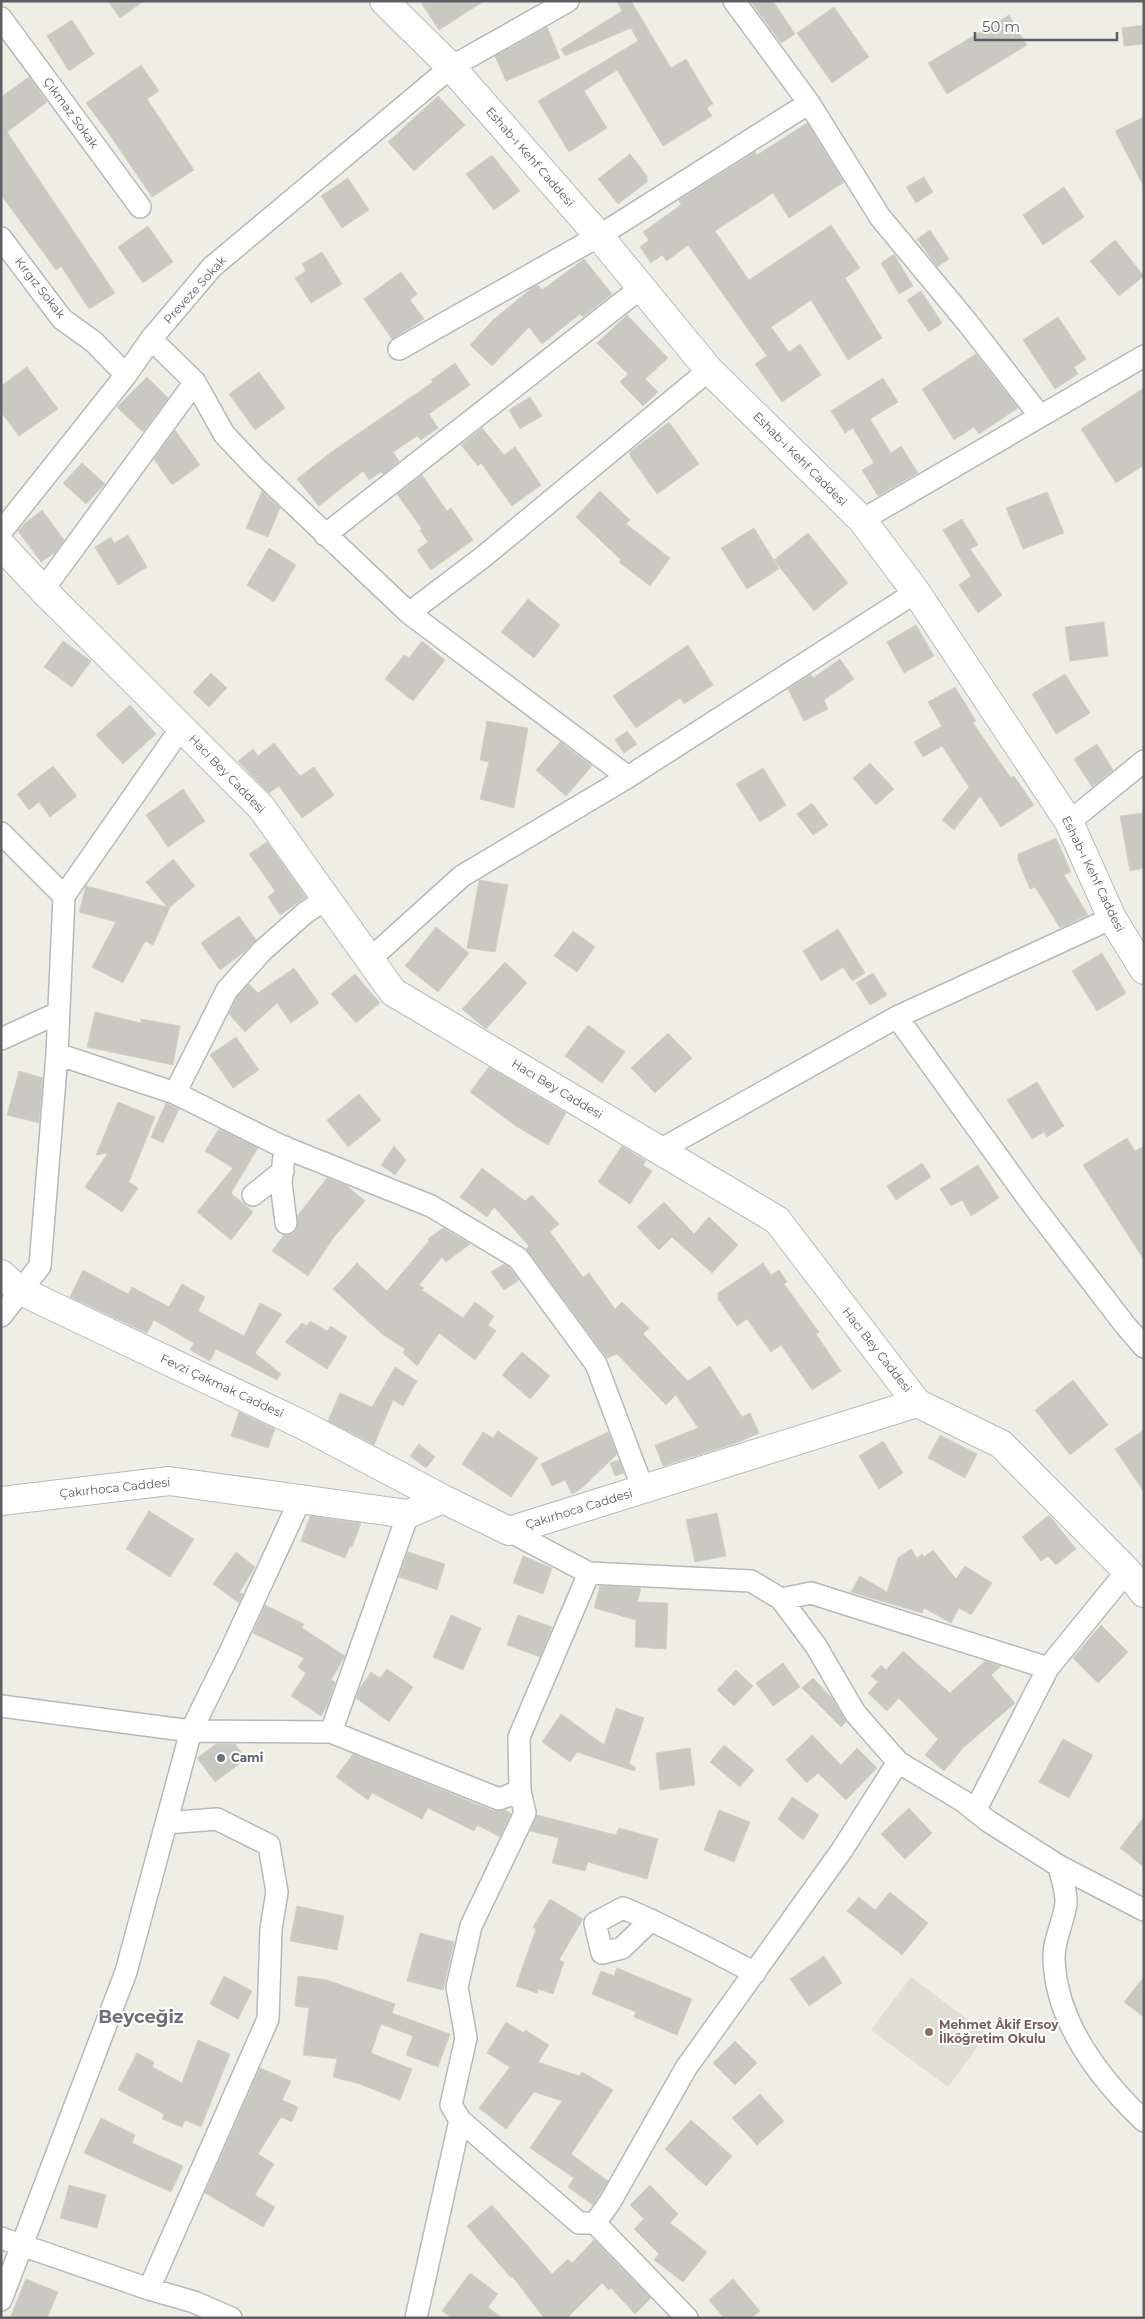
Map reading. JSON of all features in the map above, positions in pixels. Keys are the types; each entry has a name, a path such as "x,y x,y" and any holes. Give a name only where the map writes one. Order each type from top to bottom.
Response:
{"street":[{"name":"Eshab-ı Kehf Caddesi","path":"384,1 452,67 599,236 709,370 862,520 916,592 1069,822 1112,918 1144,970"},
{"name":"Preveze Sokak","path":"1,532 126,375 151,339 212,267 452,67 568,1"},
{"path":"734,1 809,103 880,217 967,322 1040,416"},
{"name":"Çıkmaz Sokak","path":"1,18 140,207"},
{"path":"399,349 599,236 809,103"},
{"name":"Kırgız Sokak","path":"1,238 62,319 94,342 126,375"},
{"path":"325,535 642,288"},
{"path":"151,339 195,382 224,434 256,468 409,613 628,777"},
{"path":"862,520 1144,356"},
{"path":"409,613 484,557 709,370"},
{"path":"43,590 195,382"},
{"name":"Hacı Bey Caddesi","path":"1,545 43,590 261,807 393,992 777,1220 917,1403 1001,1444 1136,1564 1144,1593"},
{"path":"369,960 462,876 628,777 916,592"},
{"path":"1,1316 10,1282 40,1266 57,1054 64,896 181,728"},
{"path":"1069,822 1144,761"},
{"path":"1,833 64,896"},
{"path":"175,1093 227,990 262,951 305,913 326,899"},
{"path":"660,1150 897,1017 1112,918"},
{"path":"1,1039 58,1013"},
{"path":"897,1017 1029,1200 1124,1325 1144,1347"},
{"path":"57,1054 175,1093 285,1147 431,1206 518,1258 596,1364 643,1489"},
{"path":"285,1147 282,1183 286,1223"},
{"path":"254,1195 282,1171"},
{"name":"Fevzi Çakmak Caddesi","path":"10,1282 303,1424 443,1499"},
{"name":"Çakırhoca Caddesi","path":"443,1499 509,1531 917,1403"},
{"name":"Çakırhoca Caddesi","path":"1,1502 170,1481 408,1514"},
{"path":"331,1732 408,1514 443,1499"},
{"path":"1,2300 126,1972 191,1731 230,1652 300,1500"},
{"path":"509,1531 589,1573 751,1581 781,1600 816,1646 854,1712 898,1762 1059,1866 1144,1910"},
{"path":"975,1811 1048,1668 1136,1564"},
{"path":"589,1573 519,1737 520,1791 525,1813 472,1926 457,1987 466,2038 451,2105 460,2120 578,2223 595,2223 687,2318"},
{"path":"781,1600 811,1593 1048,1668"},
{"path":"1,1706 191,1731 331,1732 499,1799 520,1791"},
{"path":"595,2223 610,2202 686,2068 842,1850 898,1762"},
{"path":"149,2289 268,2019 272,1929 277,1892 269,1845 217,1819 166,1823"},
{"path":"1059,1866 1066,1902 1054,1958 1064,2010 1086,2053 1118,2096 1144,2121"},
{"path":"651,1920 627,1956 602,1953 595,1922 623,1908 651,1920 755,1973"},
{"path":"416,2318 460,2120"},
{"path":"1,2238 149,2289 194,2302 231,2318"}],"shaded area":[{"name":"Mehmet Âkif Ersoy İlköğretim Okulu","path":"911,1977 987,2034 948,2087 871,2030"}],"building":[{"path":"108,1 144,1 120,18"},
{"path":"420,1 484,1 439,30"},
{"path":"617,1 631,1 671,68 686,59 713,104 707,108 712,116 663,146 617,70 584,91 607,128 569,152 538,101 638,41 631,28 565,56 561,49 622,11"},
{"path":"750,1 773,1 795,34 781,43"},
{"path":"834,7 869,57 832,83 797,33"},
{"path":"1009,15 1027,45 947,94 928,63"},
{"path":"72,20 94,54 69,71 47,36"},
{"path":"1144,25 1144,44 1124,46 1122,28"},
{"path":"547,27 560,58 506,81 495,56"},
{"path":"141,65 159,91 147,99 194,170 152,197 86,103"},
{"path":"29,77 47,102 7,132 115,293 89,309 61,266 56,270 1,195 1,97"},
{"path":"438,96 465,125 414,171 388,142"},
{"path":"1144,117 1144,187 1115,131"},
{"path":"807,123 844,182 789,218 773,193 715,231 749,280 831,225 860,268 845,278 882,338 848,360 811,300 771,327 789,352 800,344 821,375 782,402 755,364 767,356 688,245 667,261 662,255 651,263 640,247 649,240 643,232 681,205 679,200 755,152 757,155"},
{"path":"630,154 647,176 647,182 618,204 598,179"},
{"path":"492,155 520,191 494,210 466,174"},
{"path":"924,177 933,192 916,203 906,187"},
{"path":"348,178 369,210 342,228 321,196"},
{"path":"1064,187 1084,217 1043,245 1023,215"},
{"path":"148,226 173,262 143,283 118,247"},
{"path":"930,230 949,259 937,267 917,239"},
{"path":"1115,240 1144,276 1119,296 1090,261"},
{"path":"322,252 342,284 311,303 295,278 306,271 302,264"},
{"path":"894,254 913,286 899,294 881,263"},
{"path":"584,259 612,294 583,317 580,314 542,344 529,327 492,366 470,345 493,320 533,287 538,285 542,290"},
{"path":"401,272 417,294 410,300 424,319 392,339 364,299"},
{"path":"921,291 942,323 929,332 907,300"},
{"path":"627,315 668,358 645,379 658,392 643,406 620,382 628,374 597,343"},
{"path":"1058,317 1086,359 1074,367 1078,374 1055,389 1023,340"},
{"path":"976,354 1018,408 979,434 974,427 954,440 922,389"},
{"path":"455,363 470,385 429,414 438,428 421,440 417,436 393,452 399,461 383,474 381,472 369,480 363,471 319,506 297,479 330,453 433,382 431,380"},
{"path":"27,367 58,409 19,436 1,412 1,386"},
{"path":"259,372 285,408 255,430 229,394"},
{"path":"147,377 168,398 143,432 117,407"},
{"path":"883,378 898,402 870,419 891,453 901,446 918,473 878,496 862,470 874,463 853,428 845,433 831,411"},
{"path":"1144,388 1144,465 1116,483 1081,429"},
{"path":"530,397 542,416 520,429 509,410"},
{"path":"669,422 699,464 657,494 630,456 630,452"},
{"path":"482,428 504,455 515,447 541,485 512,506 481,463 478,466 461,445"},
{"path":"175,430 200,465 172,485 154,459"},
{"path":"82,463 105,484 86,504 63,483"},
{"path":"422,475 447,511 451,508 473,540 431,570 417,550 428,542 420,530 422,529 397,494"},
{"path":"262,491 280,508 268,537 246,528"},
{"path":"600,491 630,520 626,524 670,558 650,586 619,562 621,560 576,517"},
{"path":"1047,492 1064,533 1023,549 1006,508"},
{"path":"42,510 64,540 56,552 41,562 18,531"},
{"path":"962,519 978,545 970,549 1002,595 978,613 959,585 971,576 943,530"},
{"path":"754,528 779,569 747,589 721,548"},
{"path":"808,533 848,583 814,611 774,560"},
{"path":"128,535 147,567 118,585 95,547 111,537 114,543"},
{"path":"269,548 296,565 274,602 247,585"},
{"path":"528,599 560,625 534,658 501,632"},
{"path":"1104,622 1108,656 1070,661 1065,627"},
{"path":"916,625 934,656 904,673 887,642"},
{"path":"63,641 91,661 72,687 44,667"},
{"path":"422,641 445,660 413,701 385,679 404,655 409,658"},
{"path":"688,645 713,685 684,704 680,698 636,728 613,696"},
{"path":"840,659 854,679 824,700 828,709 804,721 788,689 811,674 813,678"},
{"path":"211,673 227,688 209,707 193,692"},
{"path":"1065,674 1090,713 1056,734 1032,694"},
{"path":"955,687 976,721 973,723 1011,778 1014,776 1034,805 1001,827 980,796 954,830 942,820 969,787 942,746 923,757 914,742 942,726 928,702"},
{"path":"130,705 156,734 123,764 96,735"},
{"path":"487,721 528,728 514,808 480,799 489,762 480,760"},
{"path":"627,731 637,744 624,753 615,740"},
{"path":"560,742 592,766 566,796 536,770"},
{"path":"274,743 300,776 314,767 334,795 302,818 279,786 269,793 238,761 253,749 258,756"},
{"path":"1097,744 1113,770 1092,787 1074,759"},
{"path":"870,763 894,789 876,805 853,778"},
{"path":"53,766 77,796 50,817 39,802 29,810 17,794"},
{"path":"763,768 786,805 760,822 736,784"},
{"path":"183,789 205,821 168,847 146,815"},
{"path":"812,803 828,825 813,835 797,814"},
{"path":"1144,813 1144,868 1130,871 1120,816"},
{"path":"1056,838 1071,872 1064,875 1088,915 1060,928 1035,887 1030,889 1018,860 1018,854"},
{"path":"267,842 306,897 280,915 268,897 275,891 249,854"},
{"path":"173,859 195,886 170,907 153,945 145,941 123,983 92,967 116,922 79,912 86,886 167,907 146,882"},
{"path":"479,880 508,885 495,952 467,948"},
{"path":"239,916 256,940 243,953 220,970 201,943"},
{"path":"436,927 469,953 438,992 405,966"},
{"path":"838,929 865,973 852,981 843,967 821,981 803,951"},
{"path":"573,931 595,947 577,972 554,956"},
{"path":"1102,953 1126,993 1097,1011 1072,971"},
{"path":"505,962 527,983 486,1029 462,1009"},
{"path":"294,968 319,1003 291,1023 277,1003 245,1032 229,1014 237,997 249,984 258,993"},
{"path":"873,973 887,995 870,1005 856,983"},
{"path":"355,974 380,1003 356,1023 331,994"},
{"path":"95,1012 141,1023 141,1019 180,1026 173,1065 87,1047"},
{"path":"588,1025 625,1052 602,1083 565,1056"},
{"path":"668,1033 692,1058 655,1093 631,1068"},
{"path":"236,1037 259,1070 233,1088 210,1055"},
{"path":"489,1067 566,1113 548,1145 516,1126 470,1092"},
{"path":"19,1071 43,1078 39,1123 7,1115"},
{"path":"1037,1082 1064,1126 1047,1137 1044,1132 1032,1139 1007,1100"},
{"path":"359,1094 381,1120 348,1147 327,1120"},
{"path":"118,1102 155,1117 129,1182 138,1188 122,1212 85,1187 108,1153 96,1155"},
{"path":"166,1103 179,1109 163,1143 151,1137"},
{"path":"219,1129 258,1148 231,1193 253,1212 231,1240 197,1212 233,1168 205,1151"},
{"path":"1127,1138 1135,1151 1144,1146 1144,1260 1083,1165"},
{"path":"394,1146 406,1160 395,1175 381,1165"},
{"path":"622,1146 646,1161 643,1165 652,1171 630,1204 598,1182"},
{"path":"922,1163 931,1177 896,1200 887,1186"},
{"path":"978,1165 999,1198 971,1216 962,1200 951,1206 940,1189"},
{"path":"482,1168 525,1201 532,1195 559,1224 550,1232 583,1277 589,1273 615,1309 622,1302 649,1328 643,1334 688,1381 710,1366 742,1417 750,1413 759,1433 739,1442 663,1466 655,1445 698,1428 676,1395 666,1405 617,1354 607,1358 526,1249 529,1246 494,1207 487,1217 460,1197"},
{"path":"327,1178 347,1186 365,1201 334,1237 308,1276 272,1251 284,1235 293,1233 297,1228 298,1215"},
{"path":"664,1202 694,1234 709,1217 738,1245 712,1273 672,1237 659,1250 637,1227"},
{"path":"443,1228 470,1244 446,1262 442,1257 419,1285 424,1288 422,1290 463,1318 475,1302 494,1316 488,1325 496,1331 475,1360 439,1333 417,1366 403,1353 405,1349 382,1334 333,1289 357,1263 387,1291 429,1241 428,1239"},
{"path":"763,1263 771,1275 779,1270 787,1282 784,1284 819,1332 816,1334 841,1371 812,1390 781,1345 771,1352 747,1319 737,1326 718,1299 718,1293"},
{"path":"504,1264 509,1267 519,1280 504,1290 491,1272"},
{"path":"83,1270 128,1294 132,1287 169,1307 182,1284 205,1297 198,1311 244,1336 260,1303 282,1314 255,1353 281,1374 277,1380 216,1349 210,1361 190,1350 194,1343 154,1320 147,1333 70,1297"},
{"path":"310,1321 327,1331 331,1326 347,1337 327,1369 285,1342 302,1323 307,1326"},
{"path":"522,1352 550,1376 530,1399 502,1375"},
{"path":"395,1367 417,1381 403,1406 393,1400 374,1445 328,1421 340,1393 372,1407"},
{"path":"1073,1380 1108,1425 1070,1455 1035,1410"},
{"path":"239,1412 275,1429 268,1448 231,1436"},
{"path":"1144,1430 1144,1492 1115,1449"},
{"path":"498,1431 538,1458 511,1497 462,1464 483,1432 493,1438"},
{"path":"608,1432 617,1454 582,1488 572,1494 565,1480 552,1486 541,1464"},
{"path":"940,1435 977,1454 965,1478 928,1458"},
{"path":"883,1441 903,1473 879,1489 859,1456"},
{"path":"419,1444 435,1457 426,1468 410,1456"},
{"path":"619,1460 624,1473 615,1476 610,1463"},
{"path":"149,1511 194,1539 170,1577 126,1549"},
{"path":"717,1513 726,1556 695,1562 686,1520"},
{"path":"1049,1515 1076,1549 1056,1565 1048,1556 1041,1561 1022,1537"},
{"path":"310,1516 361,1523 352,1547 350,1546 345,1558 301,1541"},
{"path":"911,1549 917,1558 922,1554 924,1557 933,1550 956,1579 965,1566 992,1583 971,1615 959,1608 951,1623 924,1608 922,1613 851,1592 860,1576 887,1592 898,1558"},
{"path":"236,1552 255,1567 239,1593 243,1594 239,1603 213,1584"},
{"path":"408,1552 445,1564 437,1590 399,1577"},
{"path":"523,1556 552,1568 543,1594 513,1583"},
{"path":"600,1586 641,1588 637,1602 668,1603 666,1649 635,1647 636,1620 594,1608"},
{"path":"265,1605 304,1624 302,1628 345,1656 331,1680 335,1682 327,1706 321,1716 291,1696 306,1673 298,1667 304,1658 253,1633"},
{"path":"451,1615 481,1628 463,1670 433,1657"},
{"path":"518,1615 552,1627 540,1657 507,1645"},
{"path":"1101,1625 1128,1652 1098,1683 1073,1658"},
{"path":"903,1651 950,1693 985,1661 1001,1666 991,1675 1015,1703 963,1748 944,1771 925,1755 938,1739 899,1698 887,1711 868,1693 878,1682 871,1676 881,1665 886,1670"},
{"path":"783,1663 800,1687 773,1706 756,1683"},
{"path":"387,1669 413,1687 389,1722 356,1698 360,1688 371,1672 380,1678"},
{"path":"736,1670 753,1686 734,1706 717,1690"},
{"path":"813,1678 832,1698 846,1722 841,1727 802,1688"},
{"path":"616,1708 644,1718 629,1763 636,1768 634,1771 577,1752 570,1762 542,1742 561,1714 604,1745"},
{"path":"812,1735 841,1765 857,1748 877,1768 846,1800 818,1773 807,1783 786,1760"},
{"path":"1063,1739 1093,1755 1069,1798 1039,1782"},
{"name":"Cami","path":"216,1744 235,1744 246,1759 215,1782 197,1758"},
{"path":"724,1745 754,1770 740,1787 710,1762"},
{"path":"690,1748 695,1785 660,1790 656,1753"},
{"path":"353,1754 494,1811 505,1810 511,1813 500,1837 477,1825 474,1831 428,1808 422,1819 372,1793 368,1800 336,1777"},
{"path":"792,1797 819,1815 803,1840 778,1819"},
{"path":"909,1808 932,1833 905,1859 881,1834"},
{"path":"719,1810 750,1822 734,1862 704,1850"},
{"path":"537,1815 616,1835 619,1828 658,1839 647,1879 588,1862 585,1871 552,1863 559,1838 530,1831"},
{"path":"1144,1817 1144,1867 1120,1848"},
{"path":"890,1892 928,1923 902,1955 847,1911 859,1897 875,1910"},
{"path":"550,1899 583,1919 559,1960 564,1962 553,1994 538,1989 537,1993 516,1986 536,1929 533,1927"},
{"path":"297,1906 344,1916 337,1950 290,1941"},
{"path":"420,1933 454,1942 443,1990 407,1981"},
{"path":"824,1956 842,1983 809,2006 790,1979"},
{"path":"617,1968 692,1999 677,2035 634,2017 636,2012 592,1994 601,1971 614,1976"},
{"path":"224,1976 252,1991 238,2019 210,2004"},
{"path":"298,1976 327,1980 395,2004 392,2013 450,2034 438,2067 406,2055 413,2036 381,2024 371,2053 412,2069 400,2100 360,2084 333,2077 337,2059 303,2055 309,2008 295,2006"},
{"path":"1144,1977 1144,2017 1124,2002"},
{"path":"506,2022 524,2033 525,2030 549,2045 538,2062 579,2076 582,2072 613,2090 571,2154 608,2181 593,2205 568,2187 574,2178 530,2148 562,2101 534,2092 506,2129 479,2108 510,2067 487,2053"},
{"path":"198,2040 230,2054 201,2127 185,2120 182,2127 162,2119 164,2114 118,2090 137,2053 154,2062 152,2067 182,2083"},
{"path":"735,2041 757,2063 735,2085 713,2063"},
{"path":"260,2068 291,2081 282,2100 298,2107 292,2122 281,2117 258,2154 274,2164 255,2195 275,2207 263,2227 205,2193"},
{"path":"760,2094 784,2121 757,2145 732,2118"},
{"path":"101,2118 135,2135 132,2143 183,2166 171,2192 84,2153"},
{"path":"691,2120 732,2156 706,2186 665,2149"},
{"path":"69,2185 106,2195 97,2228 60,2218"},
{"path":"650,2185 678,2214 670,2223 707,2252 683,2282 654,2260 659,2254 634,2229 644,2219 630,2205"},
{"path":"492,2205 552,2274 568,2259 572,2263 594,2240 651,2298 635,2314 611,2288 609,2290 602,2283 567,2318 544,2318 512,2276 511,2278 467,2226"},
{"path":"470,2273 498,2294 488,2307 502,2318 452,2318 442,2311"},
{"path":"26,2279 58,2292 47,2318 10,2318"},
{"path":"733,2279 760,2311 751,2318 724,2318 709,2300"}],"place":[{"name":"Cami","path":"221,1758"},
{"name":"Mehmet Âkif Ersoy İlköğretim Okulu","path":"929,2032"}],"district":[{"name":"Beyceğiz","path":"141,2017"}]}
